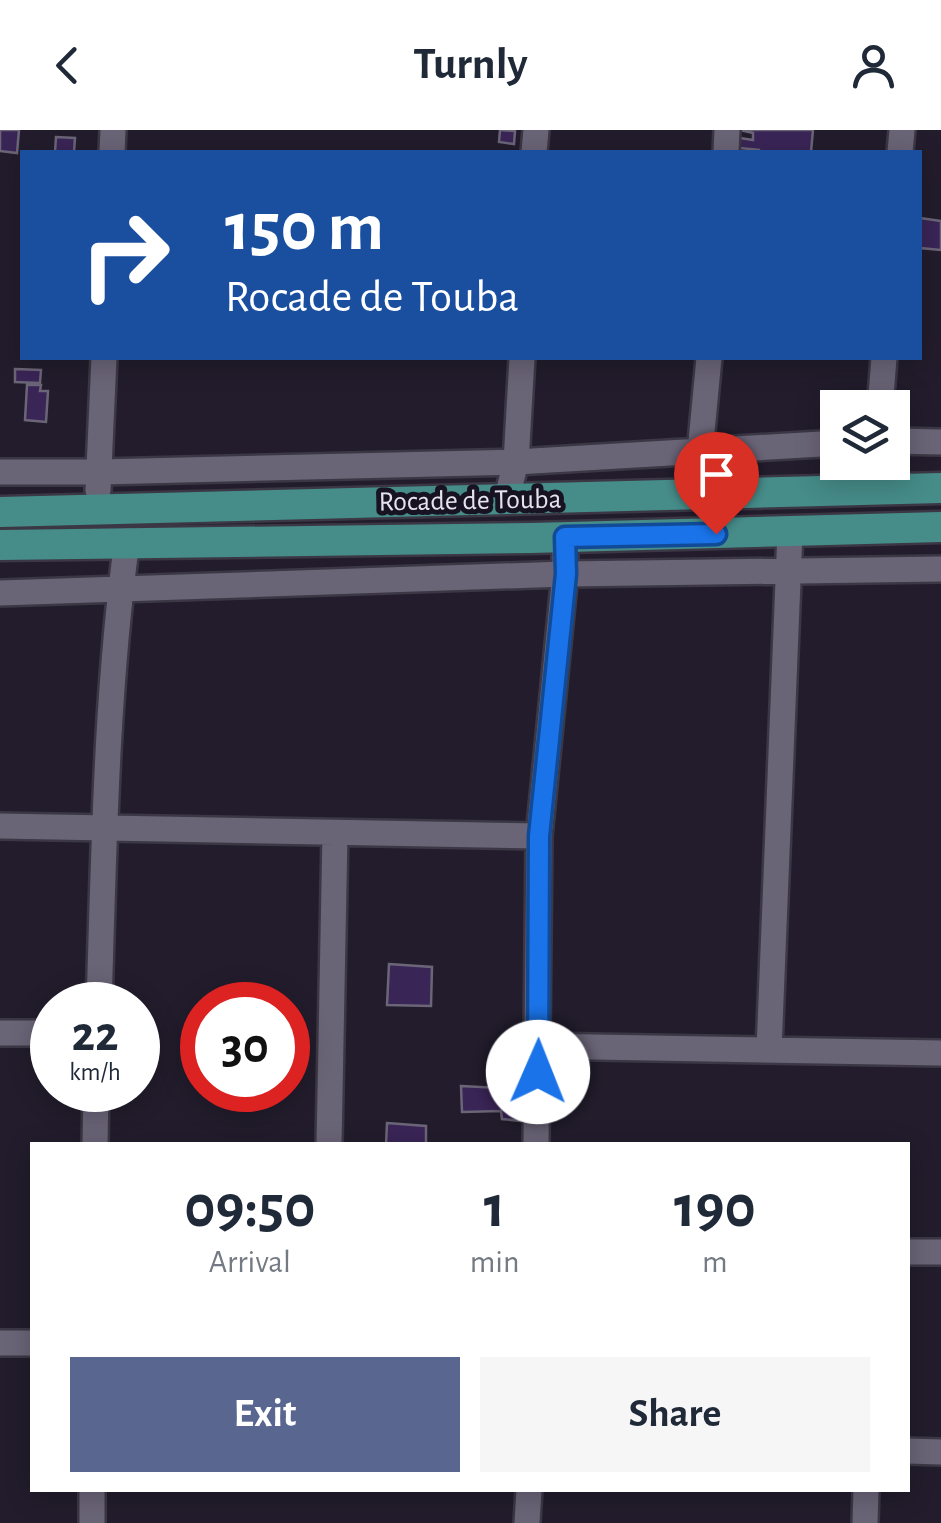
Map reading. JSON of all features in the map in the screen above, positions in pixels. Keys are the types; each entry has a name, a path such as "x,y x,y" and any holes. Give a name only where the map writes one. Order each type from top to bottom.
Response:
{"main road":[{"name":"Rocade de Touba","path":"0,512 696,494 825,480"},
{"name":"Rocade de Touba","path":"898,480 941,488"},
{"name":"Rocade de Touba","path":"0,545 941,527"}],"street":[{"path":"95,510 104,360"},
{"path":"507,497 516,462 522,360"},
{"path":"696,494 708,360"},
{"path":"881,390 884,360"},
{"path":"910,441 941,442"},
{"path":"0,472 516,462 820,444"},
{"path":"769,1050 790,532"},
{"path":"536,1142 539,836 566,574 565,537"},
{"path":"99,982 120,590 127,541"},
{"path":"0,593 566,574 941,569"},
{"path":"0,826 539,836"},
{"path":"329,1142 335,833"},
{"path":"0,1033 30,1033"},
{"path":"538,1046 941,1053"},
{"path":"95,1142 96,1112"},
{"path":"910,1252 941,1252"},
{"path":"0,1342 30,1343"},
{"path":"910,1451 941,1452"},
{"path":"92,1492 92,1523"},
{"path":"527,1523 529,1492"},
{"path":"865,1523 866,1492"}],"building":[{"path":"0,130 19,130 17,153 0,151"},
{"path":"500,130 515,131 514,144 499,142"},
{"path":"740,130 813,130 811,150 739,148 740,138 753,140 753,133"},
{"path":"56,137 75,138 74,150 55,150"},
{"path":"922,218 941,221 941,250 922,248"},
{"path":"15,369 41,370 40,383 15,382"},
{"path":"27,385 41,385 40,391 48,391 46,422 25,420"},
{"path":"389,964 432,967 431,1006 387,1005"},
{"path":"461,1086 522,1089 521,1121 502,1119 501,1111 462,1112"},
{"path":"387,1123 426,1126 426,1142 386,1142"}],"route":[{"path":"538,1072 539,836 566,574 565,537 716,534"}]}
